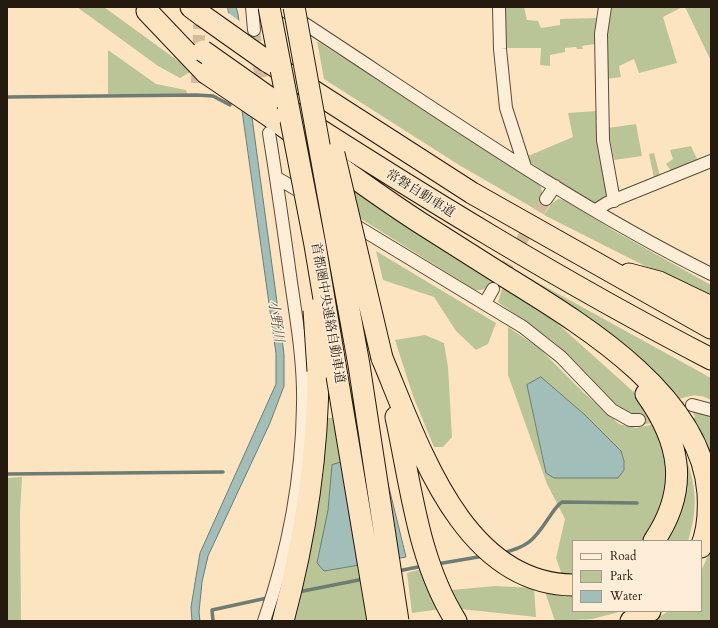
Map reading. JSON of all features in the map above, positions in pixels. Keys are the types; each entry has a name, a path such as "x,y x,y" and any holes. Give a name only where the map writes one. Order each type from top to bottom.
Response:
{"highway":[{"name":"首都圏中央連絡自動車道","path":"269,7 317,252 378,621"},
{"name":"首都圏中央連絡自動車道","path":"294,7 360,373 398,621"},
{"path":"145,9 206,73 270,116 415,219 584,327 624,359 656,390 686,426 701,456 708,485 708,515 702,542"},
{"name":"常磐自動車道","path":"145,9 203,51 270,116 453,214 535,263 711,359"},
{"path":"197,12 268,62 472,192 599,266 711,328"},
{"path":"315,118 336,158 382,358 421,538 438,586 456,621"},
{"path":"283,621 296,572 307,510 314,461 318,400 315,316 307,247 291,161 292,123"},
{"path":"599,266 659,282 711,307"},
{"path":"552,306 607,353 635,381 654,405 668,433 676,461 677,490 668,518 655,540"},
{"path":"382,358 414,436 440,487 467,528 493,556 516,571 529,577 566,584"},
{"path":"632,621 648,612"}],"street":[{"path":"252,7 254,30"},
{"path":"279,7 555,186 711,274"},
{"path":"499,7 500,49 506,108 526,166"},
{"path":"605,7 601,34 603,140 614,201"},
{"path":"264,621 277,584 288,537 301,449 303,405 302,371 298,334 270,116"},
{"path":"596,210 614,201 711,161"},
{"path":"277,178 485,303 539,338 562,357 612,410 630,420 639,420"},
{"path":"546,199 555,186"},
{"path":"485,303 493,290"},
{"path":"692,405 711,410"}],"green space":[{"path":"77,7 104,7 192,71 180,78 158,66"},
{"path":"504,7 524,7 527,20 538,21 541,28 560,25 560,19 597,18 595,44 582,46 583,49 577,49 576,47 565,48 565,52 550,55 550,66 540,65 541,48 505,48"},
{"path":"612,7 682,7 663,17 677,63 639,73 634,59 619,66 621,77 606,79 607,35"},
{"path":"685,7 711,7 711,61"},
{"path":"317,41 535,179 541,187 543,198 535,209 459,165 324,79"},
{"path":"108,50 156,84 186,90 188,95 108,94"},
{"path":"596,111 598,142 609,198 598,206 529,162 528,156 573,137 568,113"},
{"path":"636,124 642,156 614,160 608,128"},
{"path":"691,146 698,161 672,172 666,164 673,159 670,150"},
{"path":"654,153 660,176 654,178 649,154"},
{"path":"351,186 494,278 485,289 475,290 358,217"},
{"path":"558,199 565,200 616,232 711,285 711,298 544,215 551,204"},
{"path":"376,251 496,323 488,344 476,350 456,331 434,297 383,280"},
{"path":"515,270 711,378 711,400 697,395 688,396 674,401 512,273"},
{"path":"503,286 515,291 558,324 636,394 647,411 639,414 626,412 614,406 587,374 554,342 498,302"},
{"path":"508,327 539,348 584,393 619,424 636,428 655,424 666,452 668,467 664,502 656,523 650,532 643,540 572,540 572,575 562,575 556,558 565,519 547,484 508,375","holes":["527,385 554,478 546,473"]},
{"path":"425,335 444,343 448,367 452,437 443,447 434,447 413,396 395,340"},
{"path":"691,409 711,409 711,461 702,435 693,421 695,416"},
{"path":"323,418 334,418 342,465 332,466 324,571 357,565 367,621 292,621 307,565 324,469"},
{"path":"681,444 693,480 695,503 694,515 688,540 666,540 677,518 681,506 683,470"},
{"path":"22,477 20,513 21,621 7,621 7,478"},
{"path":"711,549 711,621 652,621 667,612 702,612 702,569"},
{"path":"425,568 441,609 412,613 407,573"},
{"path":"495,586 534,588 536,617 461,609 452,590"},
{"path":"544,589 572,592 572,612 619,612 592,619 555,621"}],"water":[{"name":"小野川","path":"228,7 236,7 238,14 284,354 284,386 270,423 208,556 202,582 199,612 200,621 192,621 191,607 200,553 276,384 276,354"},
{"path":"541,377 585,415 621,451 624,461 624,470 618,478 554,478 546,473 527,385"},
{"path":"380,451 406,557 324,571 317,563 328,510 332,465"}],"pier":[{"path":"227,12 241,22 254,116 240,106"}],"waterway":[{"path":"7,97 197,95 213,96 230,105"},
{"path":"7,474 223,472"},
{"path":"502,553 511,551 530,542 558,505 562,502 637,503"},
{"path":"437,564 484,556"},
{"path":"398,571 423,566"},
{"path":"298,592 364,579"},
{"path":"213,621 212,610 267,598"}],"tunnel":[{"path":"197,83 200,10"},
{"path":"254,30 263,94"},
{"path":"493,289 546,199"},
{"path":"639,420 692,405"}]}
